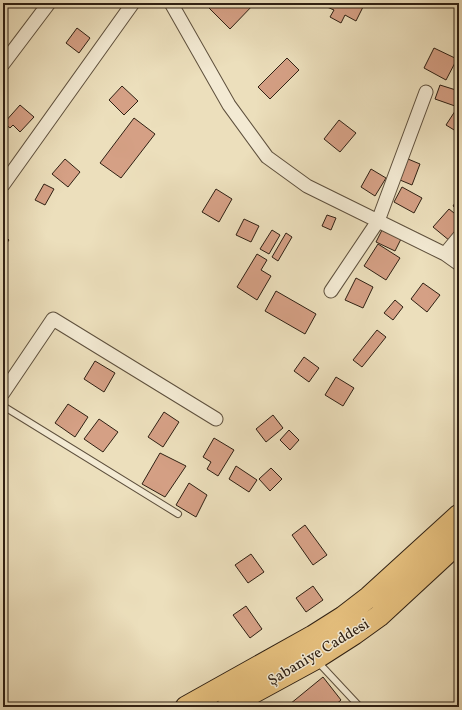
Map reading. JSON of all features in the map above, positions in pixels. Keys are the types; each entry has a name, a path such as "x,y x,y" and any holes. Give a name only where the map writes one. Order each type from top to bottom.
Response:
{"highway":[{"path":"186,707 314,636 343,617 369,597 459,515"},
{"name":"Şabaniye Caddesi","path":"227,707 315,659 354,634 379,616 459,542"}],"street":[{"path":"3,64 49,3"},
{"path":"3,185 133,3"},
{"path":"171,3 229,105 268,157 307,186 445,254 459,264"},
{"path":"331,291 378,221 426,92"},
{"path":"445,254 459,237"},
{"path":"5,386 53,319 216,419"}],"lane":[{"path":"3,406 178,514"},
{"path":"315,659 360,707"}],"building":[{"path":"208,3 255,3 230,29 206,5"},
{"path":"329,3 365,3 356,21 345,15 341,23 330,17 334,10 327,7"},
{"path":"77,28 90,38 79,53 66,43"},
{"path":"434,48 457,59 446,80 424,68"},
{"path":"287,58 299,70 270,99 258,87"},
{"path":"440,85 459,91 455,106 435,99"},
{"path":"122,86 138,101 124,115 109,100"},
{"path":"20,105 34,117 20,132 13,125 10,128 4,123"},
{"path":"459,105 459,133 446,125"},
{"path":"134,118 155,134 121,178 100,163"},
{"path":"339,120 356,133 340,152 324,139"},
{"path":"65,159 80,172 68,187 52,174"},
{"path":"408,159 420,164 412,185 400,180"},
{"path":"371,169 386,178 375,196 361,187"},
{"path":"44,184 54,189 45,205 35,200"},
{"path":"402,187 422,198 414,213 394,202"},
{"path":"216,189 232,199 219,222 202,212"},
{"path":"459,197 459,210 453,206"},
{"path":"449,209 459,217 459,229 450,241 433,227"},
{"path":"327,215 336,218 331,230 322,226"},
{"path":"244,219 259,226 251,242 236,235"},
{"path":"383,228 402,237 395,251 376,242"},
{"path":"272,230 280,235 269,254 260,249"},
{"path":"286,233 292,237 278,261 272,257"},
{"path":"3,234 9,240 3,248"},
{"path":"378,244 400,258 386,280 364,266"},
{"path":"257,254 267,260 261,270 271,276 257,300 237,287"},
{"path":"356,278 373,287 363,308 345,300"},
{"path":"423,283 440,295 427,312 411,299"},
{"path":"276,291 316,314 305,334 265,311"},
{"path":"395,300 403,307 393,320 384,313"},
{"path":"377,330 386,337 362,367 353,360"},
{"path":"304,357 319,368 309,382 294,371"},
{"path":"95,361 115,373 104,392 84,379"},
{"path":"336,377 354,388 343,406 325,395"},
{"path":"68,404 88,417 75,437 55,423"},
{"path":"164,412 179,422 163,447 148,437"},
{"path":"273,415 283,428 266,442 256,429"},
{"path":"99,419 118,432 103,452 84,439"},
{"path":"289,430 299,440 290,450 280,440"},
{"path":"214,438 234,450 218,476 207,469 211,462 203,457"},
{"path":"160,453 186,466 165,497 142,484"},
{"path":"236,466 257,480 249,492 229,479"},
{"path":"271,468 282,479 270,491 259,479"},
{"path":"189,483 207,495 196,517 176,505"},
{"path":"305,525 327,555 313,565 292,535"},
{"path":"251,554 264,572 248,583 235,565"},
{"path":"313,586 323,600 306,612 296,598"},
{"path":"246,606 262,629 250,638 233,615"},
{"path":"323,677 341,700 333,707 292,707 290,704"}]}
